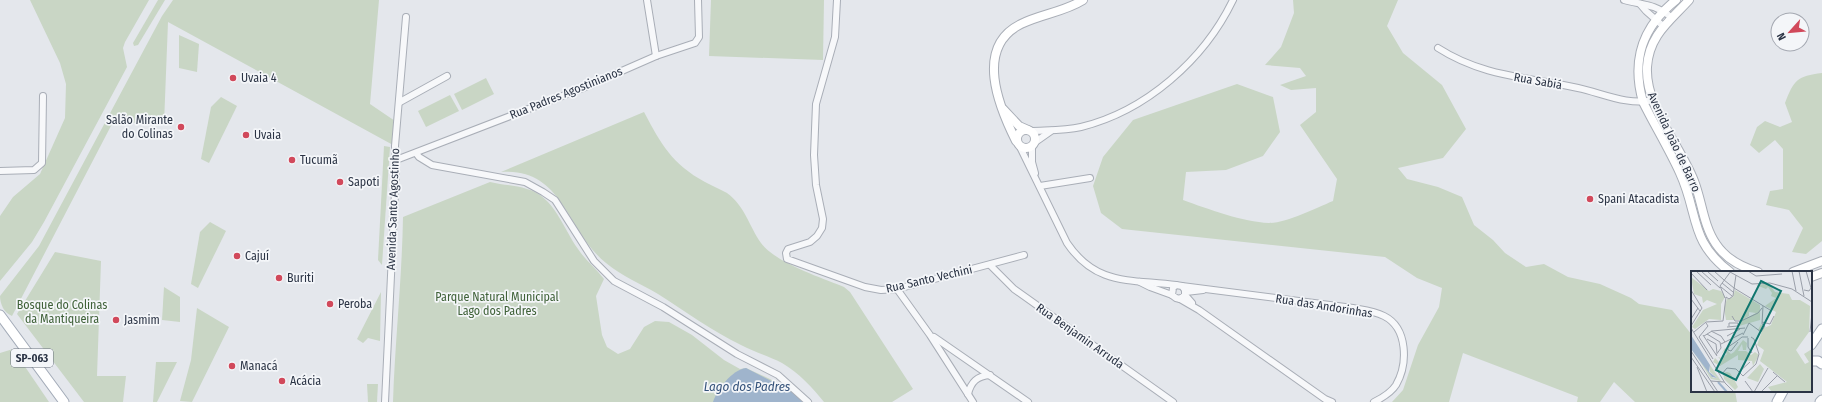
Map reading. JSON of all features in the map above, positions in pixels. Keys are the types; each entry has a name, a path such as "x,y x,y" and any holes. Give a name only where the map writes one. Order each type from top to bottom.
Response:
{"main road":[{"name":"SP-063","path":"0,315 64,402"},
{"path":"1812,344 1822,329"},
{"path":"1812,361 1822,364"},
{"path":"1777,402 1782,392"}],"street":[{"path":"647,0 656,56"},
{"name":"Rua Padres Agostinianos","path":"396,160 583,88 656,56 691,45 698,40 698,0"},
{"name":"Rua Santo Vechini","path":"838,0 835,37 816,104 814,155 816,185 823,219 822,228 818,236 810,242 788,249 786,256 791,262 865,287 881,290 897,289 1024,255"},
{"path":"1052,131 1028,149 1018,144 1006,120 994,86 993,70 995,57 1000,44 1008,34 1019,25 1060,11 1083,0"},
{"path":"1018,144 1019,132 1052,131 1080,127 1125,110 1154,92 1180,71 1208,40 1226,15 1233,0"},
{"path":"1624,0 1640,4 1649,4 1663,10 1671,17"},
{"name":"Avenida João de Barro","path":"1676,0 1663,10 1645,37 1640,53 1638,84 1642,102 1687,189 1696,226 1702,243 1719,264 1729,271"},
{"name":"Avenida João de Barro","path":"1689,0 1663,26 1655,39 1647,66 1648,80 1653,100 1695,182 1708,229 1715,243 1731,260 1745,268 1755,271"},
{"path":"1640,4 1663,26"},
{"name":"Avenida Santo Agostinho","path":"385,402 396,160 395,146 400,102 406,17"},
{"name":"Rua Sabiá","path":"1438,48 1455,59 1480,69 1523,79 1576,88 1642,102"},
{"path":"400,102 447,76"},
{"path":"0,171 34,170 42,163 43,96"},
{"path":"1642,102 1653,100"},
{"path":"1001,107 1019,126 1029,131 1034,136 1033,145"},
{"name":"Rua das Andorinhas","path":"1018,144 1029,167 1036,177"},
{"name":"Rua das Andorinhas","path":"1033,145 1032,162 1036,177 1067,243 1076,256 1085,265 1107,277 1370,310 1385,316 1396,327 1402,339 1404,355 1402,370 1396,386 1386,396 1374,402"},
{"path":"416,153 419,157 432,165 525,182 543,192 555,200 594,261 614,281 663,307 737,354 778,376 808,402"},
{"path":"1040,186 1090,178"},
{"path":"1795,271 1822,260"},
{"name":"Rua Benjamin Arruda","path":"990,265 1014,289 1173,402"},
{"path":"1812,277 1822,273"},
{"name":"Rua das Andorinhas","path":"1140,282 1176,298 1207,290"},
{"path":"1172,295 1173,288 1179,286"},
{"name":"Rua das Andorinhas","path":"1179,286 1183,295 1199,310 1289,374 1332,402"},
{"path":"897,289 930,335 973,402"},
{"path":"930,335 1028,402"},
{"path":"968,394 970,386 975,380 981,376 990,375"}],"green space":[{"path":"30,0 149,0 123,48 127,67 44,222 32,242 0,281 0,216 13,197 40,174 65,118 66,84 60,63"},
{"path":"158,0 165,0 138,45 134,46 133,43"},
{"path":"173,0 379,0 370,104 395,121 393,145 168,22 164,124 113,122 12,316 9,315 3,308 0,296 39,246 162,16"},
{"path":"711,0 824,0 823,60 709,56"},
{"path":"1293,0 1398,0 1387,26 1403,53 1442,85 1466,129 1443,158 1398,168 1407,179 1438,187 1462,197 1474,225 1493,240 1505,253 1526,267 1544,264 1568,277 1600,284 1631,298 1639,304 1672,310 1691,334 1691,392 1735,392 1737,402 1635,402 1614,382 1600,402 1577,402 1578,397 1463,353 1449,402 1392,402 1403,390 1418,345 1439,307 1442,288 1417,278 1385,257 1122,229 1101,213 1093,186 1103,157 1133,120 1237,84 1273,97 1280,132 1263,156 1226,170 1186,172 1183,200 1237,218 1269,223 1293,218 1333,201 1337,179 1300,125 1316,112 1316,88 1291,90 1280,85 1306,76 1300,68 1265,65 1281,47 1294,13"},
{"path":"179,35 199,44 197,72 179,68"},
{"path":"1822,73 1822,241 1806,254 1792,252 1803,228 1789,210 1766,205 1770,191 1783,189 1783,149 1775,140 1759,153 1750,145 1757,127 1765,121 1780,127 1792,122 1785,103 1794,84 1798,80 1807,76"},
{"path":"486,78 494,94 462,110 454,94"},
{"path":"450,95 459,111 426,127 418,111"},
{"path":"221,97 237,106 209,163 201,159 211,107"},
{"path":"644,112 668,152 684,168 733,198 743,210 757,237 767,250 787,263 844,287 850,292 913,389 892,402 824,402 805,381 782,363 720,334 658,294 612,268 593,250 562,204 551,191 538,180 522,173 501,172"},
{"path":"384,146 390,147 382,265 378,260"},
{"name":"Parque Natural Municipal Lago dos Padres","path":"490,182 527,189 544,198 557,214 581,253 604,279 596,296 602,335 607,347 618,354 630,349 644,327 655,321 669,322 692,335 724,360 740,369 746,368 770,379 805,402 393,402 403,217"},
{"path":"210,222 226,231 198,288 191,284 200,232"},
{"name":"Bosque do Colinas da Mantiqueira","path":"55,252 101,261 97,376 126,376 123,402 84,402 17,314"},
{"path":"164,287 180,297 180,322 162,320"},
{"path":"381,292 380,341 368,338 363,343 357,339"},
{"path":"197,308 229,327 192,402 180,401 191,360"},
{"path":"13,349 49,402 0,402 0,353"},
{"path":"156,362 177,362 157,402 153,402"},
{"path":"367,384 378,384 377,402 368,402"}],"water":[{"name":"Lago dos Padres","path":"746,368 793,392 805,402 713,402 718,391 730,376"}],"place":[{"name":"Uvaia 4","path":"233,78"},
{"name":"Salão Mirante do Colinas","path":"181,127"},
{"name":"Uvaia","path":"246,135"},
{"name":"Tucumã","path":"292,160"},
{"name":"Sapoti","path":"340,182"},
{"name":"Spani Atacadista","path":"1590,199"},
{"name":"Cajuí","path":"237,256"},
{"name":"Buriti","path":"279,278"},
{"name":"Peroba","path":"330,304"},
{"name":"Jasmim","path":"116,320"},
{"name":"Manacá","path":"232,366"},
{"name":"Acácia","path":"282,381"}]}
